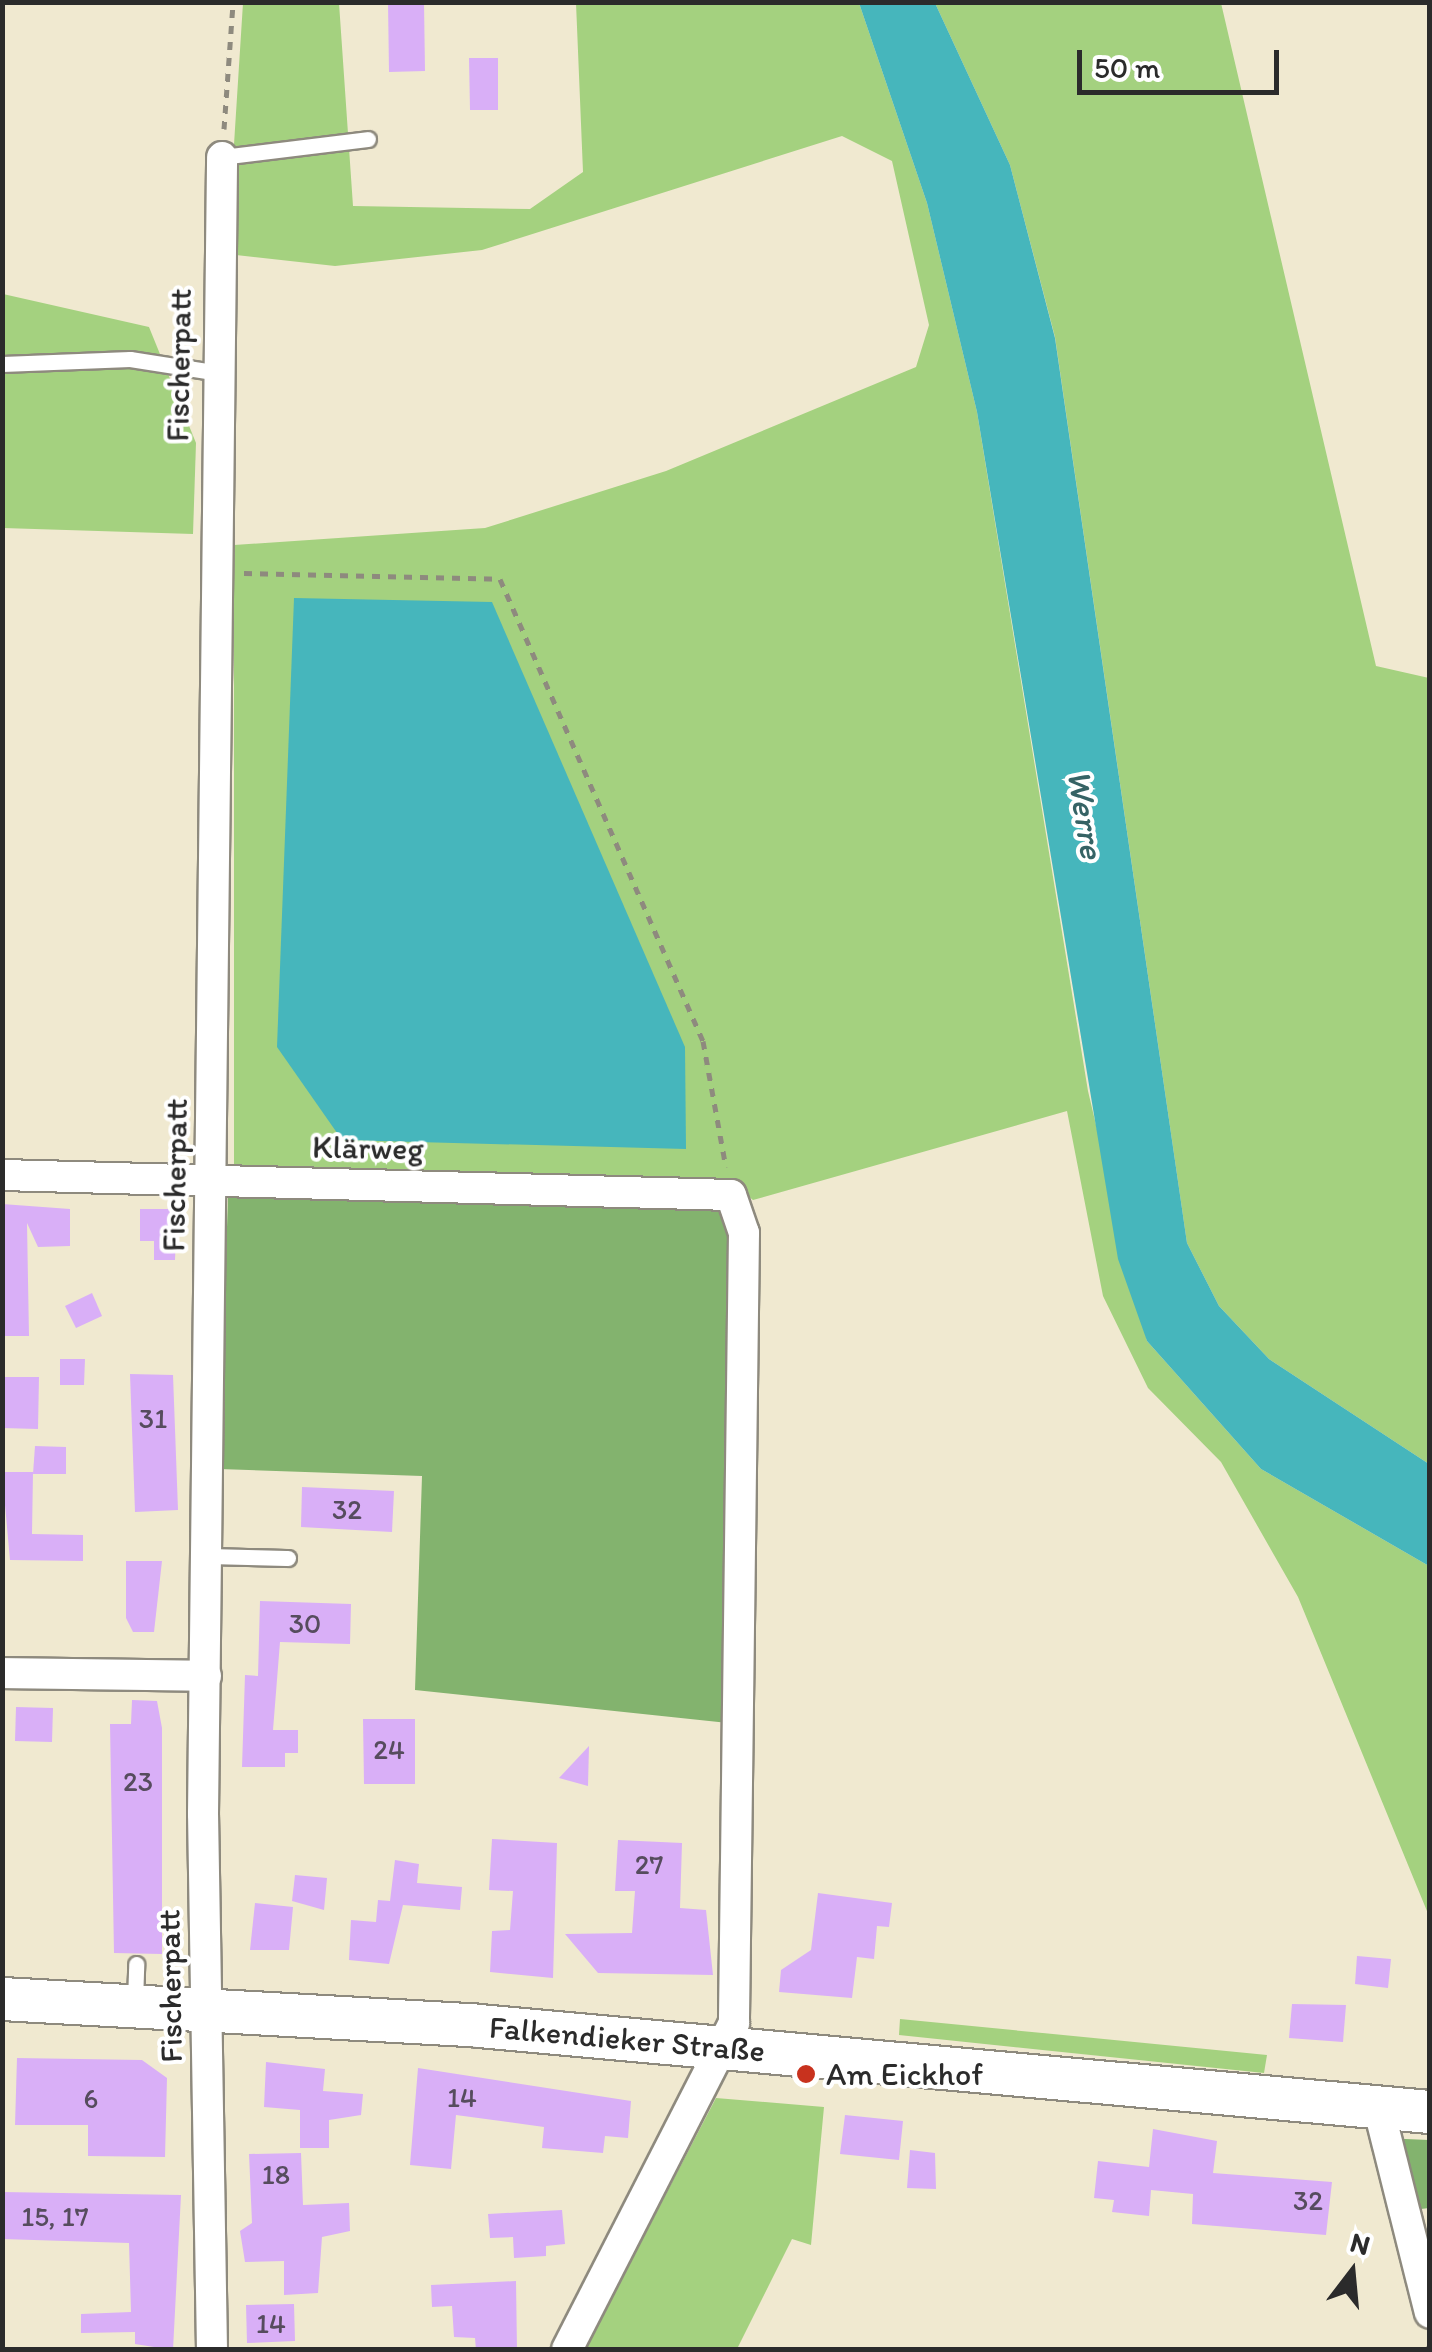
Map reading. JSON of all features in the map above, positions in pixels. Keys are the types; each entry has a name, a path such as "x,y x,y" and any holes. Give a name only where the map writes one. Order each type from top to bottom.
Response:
{"street":[{"name":"Fischerpatt","path":"212,2350 205,2009 206,1556 213,372 222,157"},
{"name":"Klärweg","path":"2,1175 732,1195"},
{"path":"567,2350 734,2023 744,1233 732,1195"},
{"path":"2,1674 206,1676"},
{"name":"Falkendieker Straße","path":"2,1999 135,1984 205,2009 722,2047 1430,2112"},
{"path":"1379,2110 1430,2312"}],"lane":[{"path":"222,157 368,139"},
{"path":"2,364 130,359 213,372"},
{"path":"206,1556 288,1558"}],"path":[{"path":"222,157 233,2"},
{"path":"213,572 500,579 703,1041 732,1195"}],"green space":[{"path":"243,3 339,3 353,206 530,209 583,172 576,3 859,3 927,203 977,412 1088,1091 1147,1341 1261,1469 1429,1566 1429,1916 1298,1597 1221,1462 1148,1388 1103,1296 1067,1111 753,1200 730,1181 234,1172 234,545 485,528 666,471 916,367 929,325 892,161 842,136 482,250 335,266 227,254"},
{"path":"935,3 1221,3 1376,666 1429,678 1429,1464 1269,1359 1219,1306 1187,1243 1055,337 1010,165"},
{"path":"3,294 149,327 196,443 193,534 3,528"},
{"path":"228,1197 714,1206 727,1216 728,1723 415,1690 422,1476 219,1469"},
{"path":"900,2019 1267,2055 1264,2073 899,2035"},
{"path":"716,2098 824,2107 811,2245 792,2239 737,2349 585,2349"},
{"path":"1382,2138 1429,2140 1429,2208 1405,2211"}],"water":[{"name":"Werre","path":"859,3 935,3 1010,165 1055,338 1187,1243 1219,1306 1269,1359 1429,1464 1429,1566 1261,1469 1147,1341 1118,1259 977,412 927,203"},
{"path":"294,598 492,602 685,1047 686,1149 342,1140 277,1047"}],"building":[{"path":"388,2 424,2 425,71 389,72"},
{"path":"469,58 498,58 498,110 470,110"},
{"path":"2,1204 70,1209 70,1246 38,1247 27,1223 29,1336 2,1336"},
{"path":"140,1209 177,1209 175,1260 154,1260 154,1241 140,1241"},
{"path":"92,1293 102,1316 76,1328 65,1306"},
{"path":"60,1359 85,1359 84,1385 60,1385"},
{"path":"130,1374 173,1375 178,1510 135,1512"},
{"path":"2,1377 39,1377 38,1429 2,1428"},
{"path":"35,1446 66,1447 66,1474 33,1474"},
{"path":"2,1472 33,1472 32,1534 83,1535 83,1561 10,1560"},
{"path":"302,1487 394,1491 392,1532 301,1527"},
{"path":"126,1561 162,1561 154,1632 133,1632 126,1618"},
{"path":"260,1601 351,1604 350,1644 280,1642 273,1730 298,1730 298,1753 285,1753 285,1767 242,1767 245,1675 258,1676"},
{"path":"132,1700 157,1701 162,1728 162,1954 114,1953 110,1724 131,1724"},
{"path":"16,1707 53,1708 52,1742 15,1741"},
{"path":"363,1719 415,1719 415,1784 364,1784"},
{"path":"589,1746 588,1786 559,1778"},
{"path":"492,1839 557,1843 553,1978 490,1972 492,1931 510,1930 513,1891 489,1890"},
{"path":"618,1840 682,1843 680,1908 706,1910 713,1975 598,1973 565,1934 632,1933 635,1891 615,1891"},
{"path":"395,1860 419,1864 417,1883 462,1887 460,1910 403,1905 389,1964 349,1960 351,1920 376,1922 378,1900 390,1901"},
{"path":"295,1875 327,1878 324,1910 292,1901"},
{"path":"818,1893 892,1903 889,1927 877,1926 874,1959 857,1957 852,1998 779,1992 781,1970 811,1950"},
{"path":"255,1903 293,1907 289,1950 250,1950"},
{"path":"1357,1956 1391,1959 1388,1988 1355,1984"},
{"path":"1292,2004 1346,2005 1343,2042 1289,2038"},
{"path":"17,2058 142,2060 167,2078 165,2157 88,2156 88,2125 15,2125"},
{"path":"266,2062 325,2069 323,2091 363,2094 361,2115 329,2120 329,2148 300,2148 300,2110 264,2107"},
{"path":"418,2068 631,2101 628,2138 605,2136 603,2153 542,2148 544,2127 456,2115 451,2169 410,2165"},
{"path":"845,2115 903,2121 899,2160 840,2154"},
{"path":"1153,2129 1217,2141 1213,2173 1332,2182 1326,2235 1192,2224 1193,2194 1151,2190 1149,2216 1112,2212 1114,2200 1094,2198 1098,2161 1149,2167"},
{"path":"910,2150 935,2153 936,2189 907,2188"},
{"path":"301,2153 303,2205 349,2203 350,2231 322,2237 318,2293 284,2295 284,2261 245,2262 240,2231 252,2223 249,2154"},
{"path":"2,2192 181,2195 173,2350 135,2344 135,2332 81,2333 81,2314 131,2312 129,2243 2,2239"},
{"path":"562,2210 565,2244 546,2246 546,2256 514,2258 513,2237 490,2238 488,2214"},
{"path":"516,2281 517,2350 476,2350 475,2338 454,2337 452,2306 432,2307 431,2285"},
{"path":"294,2304 295,2341 247,2343 246,2305"}],"place":[{"name":"Am Eickhof","path":"806,2074"}]}
